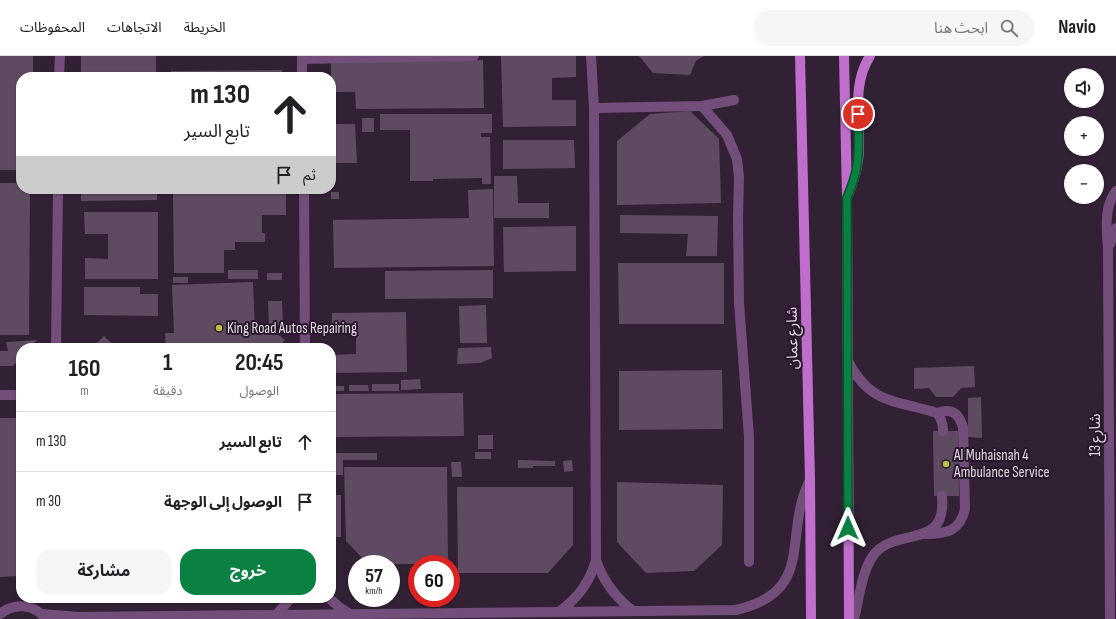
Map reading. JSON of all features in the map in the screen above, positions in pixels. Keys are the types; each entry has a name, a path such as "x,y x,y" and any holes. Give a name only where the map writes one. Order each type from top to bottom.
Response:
{"main road":[{"name":"شارع عمان","path":"800,56 810,480 811,619"},
{"path":"844,56 847,198 848,619"},
{"path":"847,198 854,182 858,165 859,85 862,71 870,56"}],"street":[{"path":"59,72 60,56"},
{"path":"302,72 302,57 474,56"},
{"path":"560,612 577,598 593,570 596,560 594,108 591,56"},
{"path":"594,108 702,106 734,100"},
{"path":"702,106 727,135 737,159 739,303 749,437 749,562"},
{"name":"شارع 13","path":"1110,619 1113,547 1113,424 1108,209 1112,196 1116,191"},
{"path":"56,343 58,194"},
{"path":"304,194 305,343"},
{"name":"شارع 13","path":"1108,250 1116,228"},
{"path":"848,362 854,374 863,385 874,394 886,400 937,413 945,410 953,412 960,418 963,427 966,509 963,519 956,527 947,532 939,534 925,534 896,540 884,545 875,553 868,563 864,575 854,619"},
{"path":"0,395 16,395"},
{"path":"937,413 943,423 943,431"},
{"path":"0,614 14,607 21,606 29,607 44,617 736,610 753,606 769,597 778,589 787,577 793,563 802,497 810,480"},
{"path":"925,534 938,524 942,517 944,509 942,496"},
{"path":"596,560 602,575 610,588 624,604 633,611"},
{"path":"276,614 286,603"},
{"path":"335,603 350,614"}],"building":[{"path":"0,56 33,56 33,72 16,72 16,170 0,170"},
{"path":"81,56 156,56 156,72 81,72"},
{"path":"501,56 576,56 576,77 552,78 552,100 576,100 576,126 503,127"},
{"path":"639,56 704,56 696,61 690,75 653,73"},
{"path":"483,60 484,108 356,109 355,92 336,92 336,72 331,72 331,61"},
{"path":"282,70 282,72 171,72"},
{"path":"690,111 719,139 721,203 617,205 617,141 650,114"},
{"path":"380,114 492,114 492,133 481,133 481,137 490,137 491,184 482,184 482,178 410,181 410,130 380,130"},
{"path":"362,118 374,118 374,132 362,132"},
{"path":"336,124 355,124 357,163 336,163"},
{"path":"503,140 574,140 575,168 503,169"},
{"path":"494,176 517,176 518,203 549,203 549,218 494,218"},
{"path":"0,183 16,183 16,194 30,194 29,335 0,335"},
{"path":"493,189 494,266 334,268 333,220 469,218 468,190"},
{"path":"336,192 339,192 339,199 331,199 331,194 336,194"},
{"path":"81,194 157,194 157,200 81,201"},
{"path":"173,194 286,194 286,215 262,215 262,233 265,233 265,242 235,242 235,250 224,250 224,273 174,273"},
{"path":"84,212 158,212 158,279 85,279 85,258 108,259 108,234 85,234"},
{"path":"620,215 718,216 717,256 686,256 688,234 620,233"},
{"path":"576,226 576,271 504,272 503,227"},
{"path":"618,263 724,263 724,324 619,324"},
{"path":"228,270 258,270 258,279 228,279"},
{"path":"493,270 493,298 385,299 385,271"},
{"path":"267,273 282,273 282,280 267,280"},
{"path":"173,277 188,277 188,283 173,283"},
{"path":"253,282 255,331 274,331 285,340 282,343 166,343 165,333 174,333 172,285"},
{"path":"84,287 140,287 140,294 158,294 158,316 84,315"},
{"path":"268,301 282,301 283,326 269,327"},
{"path":"486,305 487,343 460,343 459,306"},
{"path":"406,312 407,372 336,373 336,355 356,354 356,331 332,331 332,313"},
{"path":"104,336 111,343 97,343"},
{"path":"37,340 34,343 16,343 16,363 13,366 0,366 0,351 8,351 6,342"},
{"path":"491,347 492,358 480,363 457,364 458,348"},
{"path":"974,366 975,387 961,388 953,397 936,397 929,388 914,389 914,368"},
{"path":"722,370 723,429 619,430 619,371"},
{"path":"420,379 421,389 401,390 401,380"},
{"path":"372,384 399,384 399,391 372,391"},
{"path":"349,385 368,385 369,391 349,391"},
{"path":"336,386 344,386 344,391 336,391"},
{"path":"463,393 464,436 336,437 336,394"},
{"path":"981,397 982,438 968,437 968,398"},
{"path":"0,418 16,418 16,576 0,577"},
{"name":"Al Muhaisnah 4 Ambulance Service","path":"933,431 958,431 959,496 934,496"},
{"path":"478,435 493,435 493,449 478,449"},
{"path":"475,452 491,452 491,459 475,459"},
{"path":"336,453 377,453 377,460 343,460 343,475 336,475"},
{"path":"518,460 555,461 555,466 518,468"},
{"path":"572,460 573,471 564,472 563,461"},
{"path":"451,462 461,462 462,477 452,477"},
{"path":"344,467 447,467 448,555 408,555 408,564 400,564 400,555 359,555 346,541"},
{"path":"617,482 723,485 722,545 694,571 646,573 617,542"},
{"path":"457,487 573,487 573,545 548,573 460,573 460,555 458,555"},
{"path":"336,495 341,495 341,537 336,537"}],"place":[{"name":"King Road Autos Repairing","path":"219,328"},
{"name":"Al Muhaisnah 4 Ambulance Service","path":"946,464"}],"route":[{"path":"848,528 847,198 854,182 858,165 858,114"}]}
